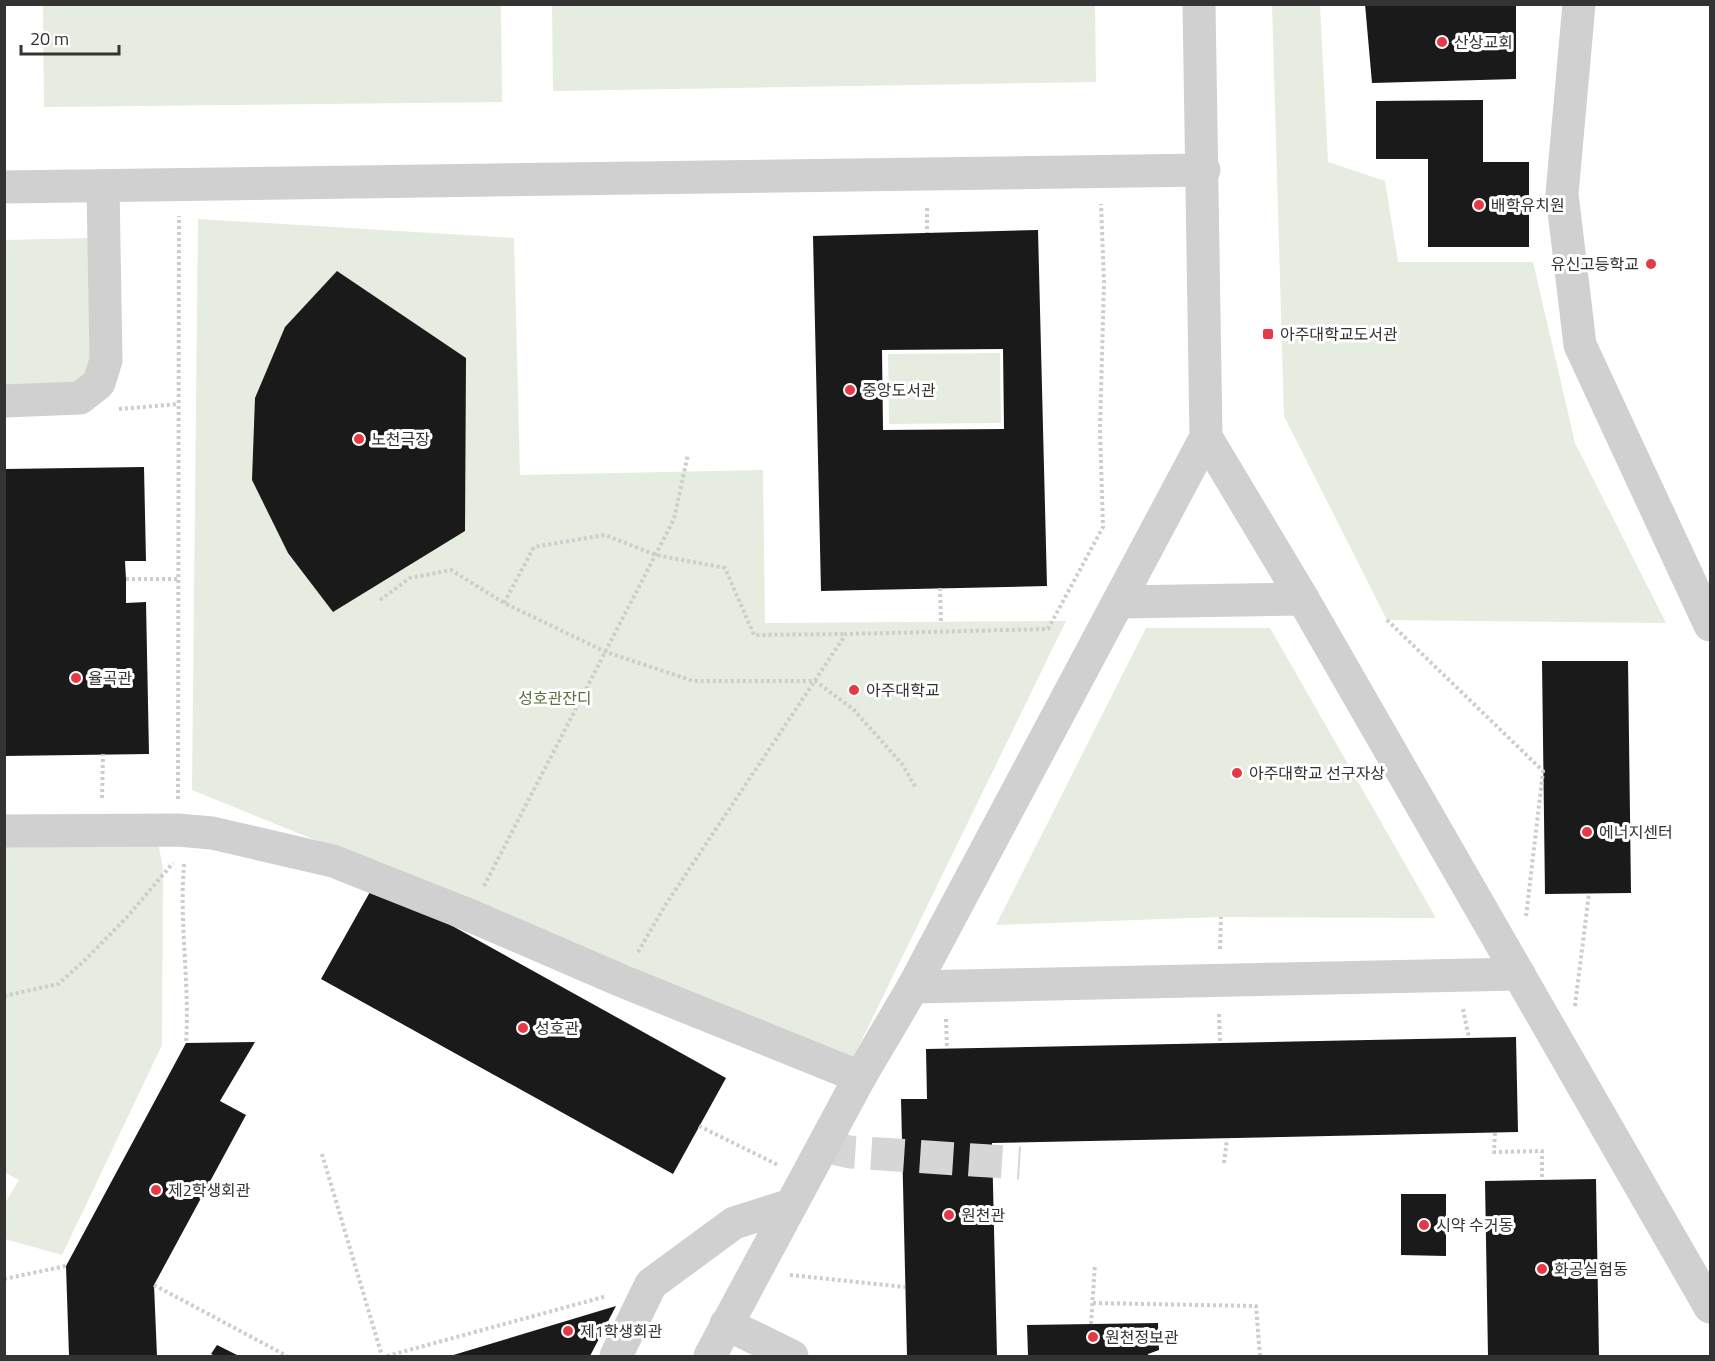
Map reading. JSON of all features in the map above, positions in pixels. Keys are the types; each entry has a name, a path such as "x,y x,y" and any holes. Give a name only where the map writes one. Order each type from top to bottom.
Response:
{"lane":[{"path":"710,1356 860,1077 914,987 1206,437 1204,170 1199,4"},
{"path":"1579,4 1562,194 1580,345 1710,625"},
{"path":"4,187 1204,170"},
{"path":"4,401 80,398 99,384 106,360 103,186"},
{"path":"1206,437 1303,599 1710,1307"},
{"path":"1120,602 1303,599"},
{"path":"4,831 101,830 192,837 333,861 860,1077"},
{"path":"914,987 1519,974"},
{"path":"616,1356 651,1284 734,1223 791,1204"},
{"path":"726,1324 792,1356"}],"path":[{"path":"504,603 534,547 605,535 656,555 725,568 754,635 1048,629 1104,527 1100,429 1104,283 1100,170"},
{"path":"179,185 178,579 192,837 182,893 189,1000 186,1043"},
{"path":"469,915 674,519 688,454"},
{"path":"380,600 410,578 451,570 504,603 606,652 693,681 815,681 853,709 902,764 916,788"},
{"path":"126,579 178,579"},
{"path":"939,588 941,622"},
{"path":"1387,620 1543,771 1519,974"},
{"path":"622,981 666,904 846,634"},
{"path":"101,830 103,754"},
{"path":"4,996 58,984 127,917 192,837"},
{"path":"1569,1060 1589,893"},
{"path":"699,1126 781,1166"},
{"path":"1495,1133 1494,1152 1542,1151 1542,1180"},
{"path":"1224,1163 1227,1139"},
{"path":"322,1154 382,1356"},
{"path":"1091,1324 1095,1264"},
{"path":"4,1279 66,1266"},
{"path":"755,1271 905,1287"},
{"path":"387,1356 651,1284"},
{"path":"154,1285 287,1356"},
{"path":"1093,1303 1256,1306 1260,1356"}],"green space":[{"path":"43,5 501,5 502,102 44,107"},
{"path":"552,5 1095,5 1096,82 553,91"},
{"path":"1272,5 1320,5 1328,162 1385,181 1398,262 1533,262 1575,443 1666,623 1387,620 1284,416"},
{"name":"성호관잔디","path":"198,219 514,238 520,475 763,470 765,623 1066,621 853,1058 192,790"},
{"path":"91,238 92,363 78,385 5,387 4,240"},
{"path":"1000,353 1001,423 889,424 888,354"},
{"path":"1146,628 1270,628 1436,918 1221,917 996,925"},
{"path":"158,843 163,868 162,1045 62,1255 5,1239 4,1205 19,1180 4,1172 5,844"}],"building":[{"name":"산상교회","path":"1365,4 1516,4 1516,79 1372,83"},
{"name":"배학유치원","path":"1483,100 1483,162 1529,162 1529,247 1428,247 1428,159 1376,159 1376,101"},
{"name":"중앙도서관","path":"1038,230 1047,586 821,591 813,236","holes":["1003,349 1004,429 883,430 882,350"]},
{"name":"노천극장","path":"337,271 466,358 465,531 333,612 288,553 252,480 255,398 285,327"},
{"name":"율곡관","path":"144,467 146,561 125,561 126,603 146,602 149,754 4,756 4,469"},
{"name":"에너지센터","path":"1542,661 1628,661 1631,893 1545,894"},
{"name":"성호관","path":"375,883 726,1078 673,1174 321,979"},
{"name":"원천관","path":"1516,1037 1518,1132 992,1143 997,1356 907,1356 901,1099 927,1099 926,1049"},
{"name":"제2학생회관","path":"255,1042 220,1101 246,1115 154,1285 157,1356 69,1356 66,1266 186,1043"},
{"name":"화공실험동","path":"1596,1179 1599,1356 1488,1356 1485,1181"},
{"name":"시약 수거동","path":"1401,1194 1446,1194 1446,1256 1401,1255"},
{"name":"제1학생회관","path":"616,1306 590,1356 450,1356"},
{"name":"원천정보관","path":"1158,1323 1159,1350 1148,1356 1028,1356 1027,1325"},
{"path":"217,1345 239,1356 211,1354"}],"tunnel":[{"path":"823,1146 850,1152 1020,1163"}],"place":[{"name":"산상교회","path":"1442,42"},
{"name":"배학유치원","path":"1479,205"},
{"name":"유신고등학교","path":"1651,264"},
{"name":"아주대학교도서관","path":"1268,334"},
{"name":"중앙도서관","path":"850,390"},
{"name":"노천극장","path":"359,439"},
{"name":"율곡관","path":"76,678"},
{"name":"아주대학교","path":"854,690"},
{"name":"아주대학교 선구자상","path":"1237,773"},
{"name":"에너지센터","path":"1587,832"},
{"name":"성호관","path":"523,1028"},
{"name":"제2학생회관","path":"156,1190"},
{"name":"원천관","path":"949,1215"},
{"name":"시약 수거동","path":"1424,1225"},
{"name":"화공실험동","path":"1542,1269"},
{"name":"제1학생회관","path":"568,1331"},
{"name":"원천정보관","path":"1093,1337"}]}
